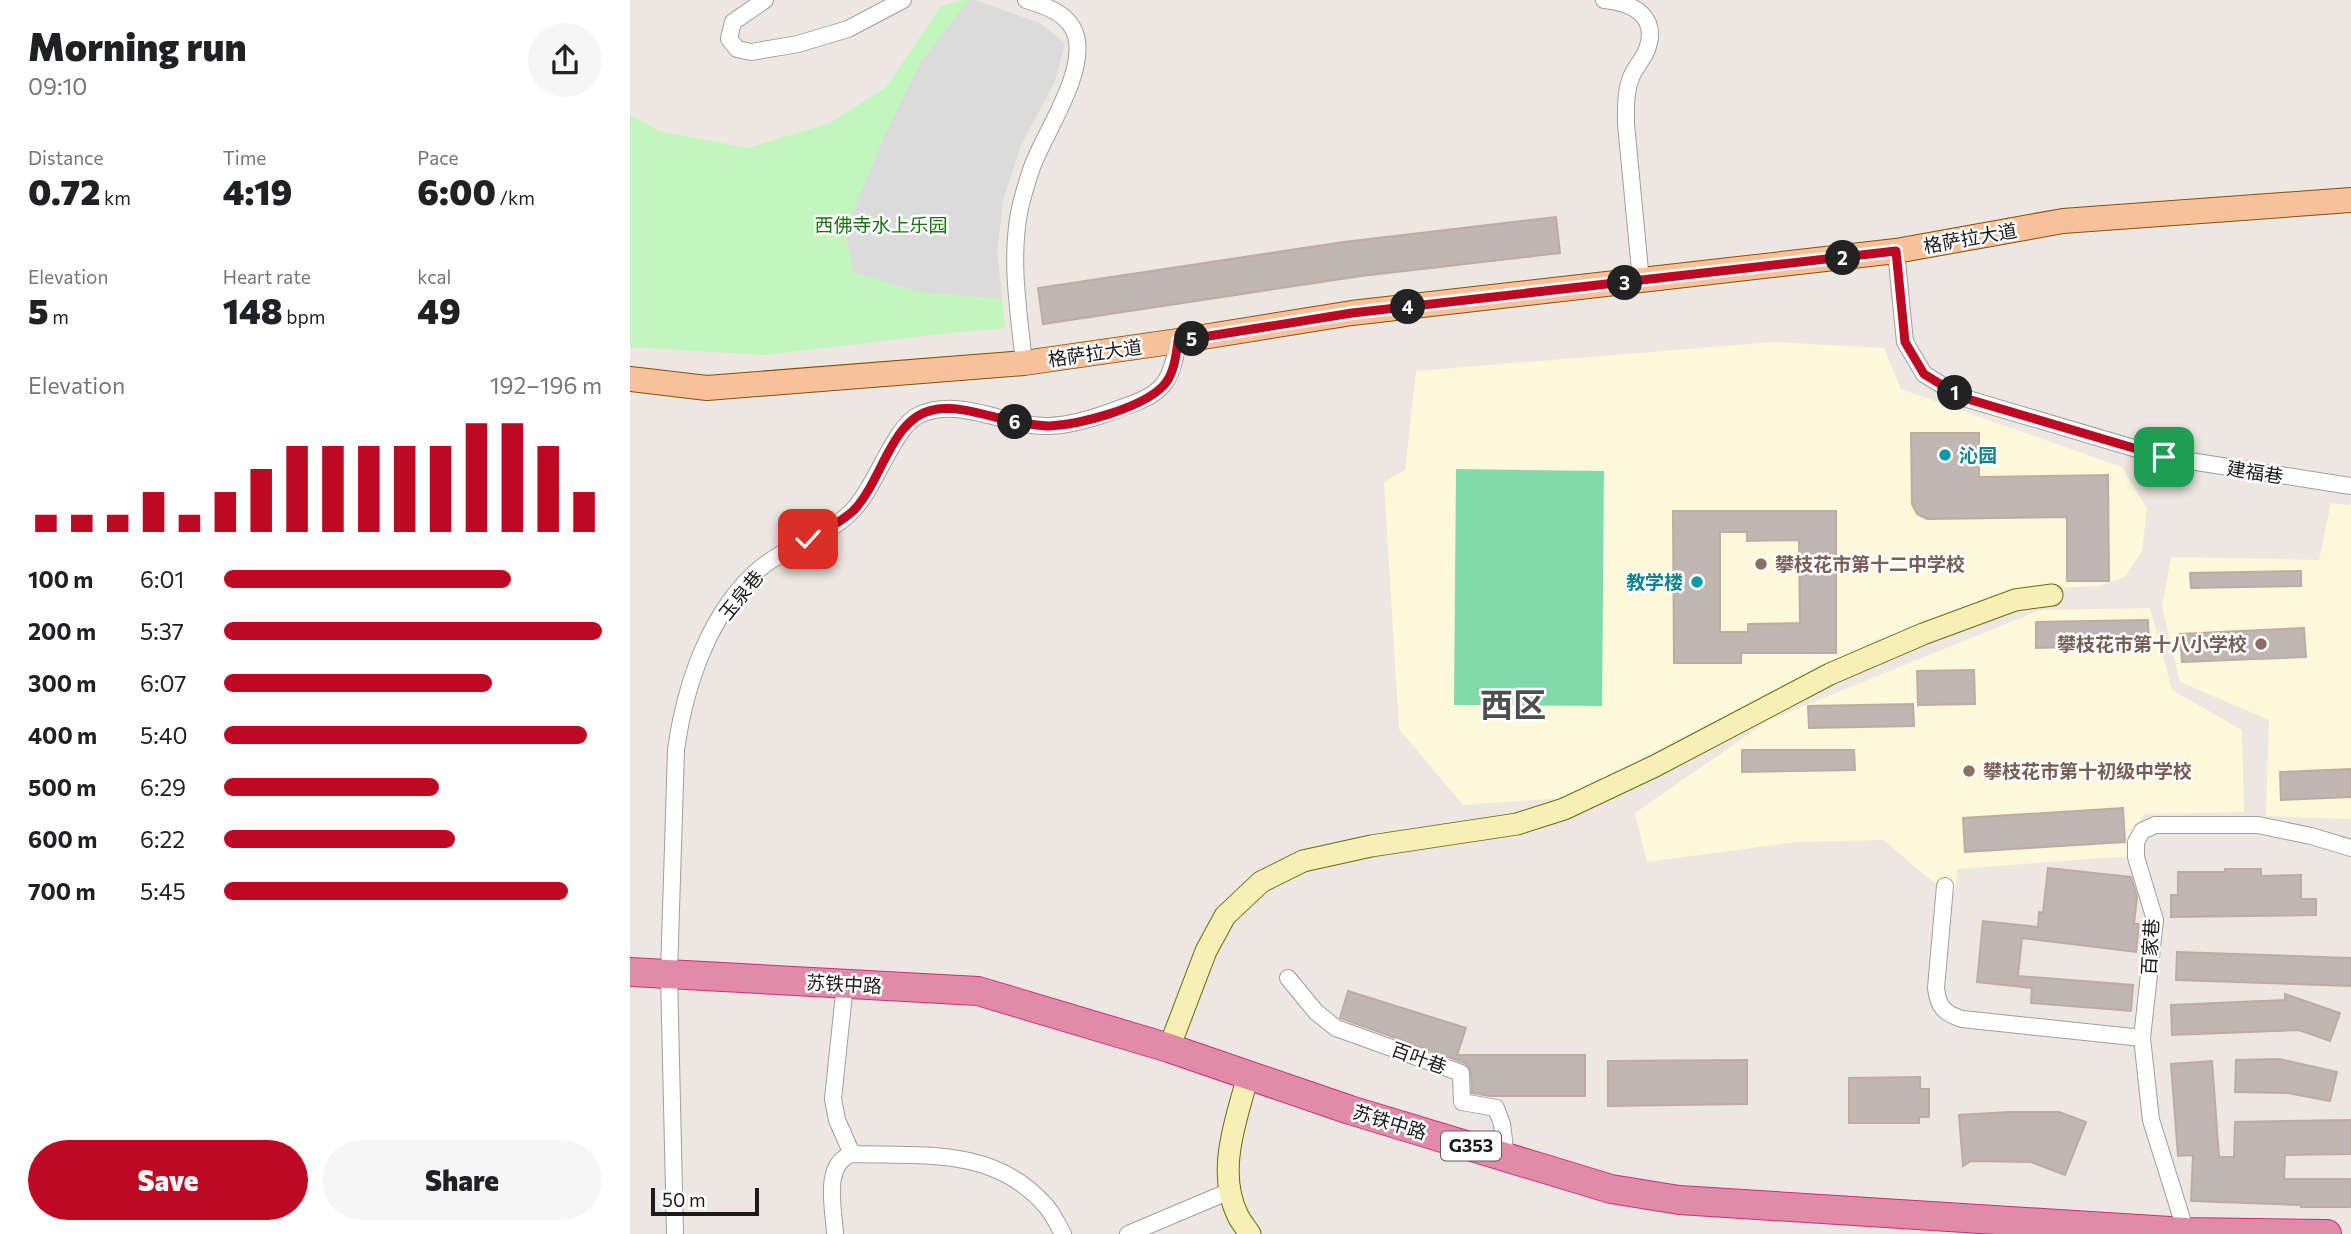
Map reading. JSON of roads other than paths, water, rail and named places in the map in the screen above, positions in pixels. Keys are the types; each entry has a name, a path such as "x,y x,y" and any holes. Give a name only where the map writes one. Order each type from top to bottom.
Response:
{"highway":[{"name":"苏铁中路","path":"630,972 978,991 1170,1048 1248,1076 1611,1189 1679,1200 2186,1232 2328,1234"}],"main road":[{"name":"格萨拉大道","path":"630,379 707,388 1024,363 1352,313 1896,251 2063,221 2351,200"}],"street":[{"path":"765,0 733,22 729,39 737,49 751,52 810,41 849,29 903,0"},
{"path":"1024,363 1014,263 1019,213 1032,166 1072,79 1076,57 1076,36 1065,18 1048,7 1027,0"},
{"path":"1604,0 1623,2 1638,10 1647,22 1650,36 1646,52 1632,75 1625,98 1641,281"},
{"name":"建福巷","path":"1896,251 1905,342 1924,374 1961,397 2164,457 2351,486"},
{"name":"玉泉巷","path":"675,1234 669,974 676,750 680,716 689,686 721,616 742,587 763,566 832,527 853,510 875,481 903,427 915,416 933,410 953,409 1048,426 1091,419 1147,399 1165,384 1174,363 1178,341"},
{"path":"1170,1048 1206,951 1225,916 1261,882 1303,860 1371,846 1517,824 1564,809 1655,766 1830,674 1923,634 2015,600 2052,595"},
{"name":"百家巷","path":"2186,1232 2151,1119 2142,1038 2155,920 2136,857 2136,842 2142,831 2155,825 2258,825 2351,848"},
{"path":"1945,886 1936,988 1938,1003 1947,1014 1962,1019 2142,1038"},
{"name":"百叶巷","path":"1288,978 1316,1012 1336,1028 1461,1073 1462,1102 1496,1108 1502,1124 1506,1157"},
{"path":"845,984 834,1099 837,1119 852,1154"},
{"path":"1248,1076 1228,1163 1230,1191 1238,1216 1250,1234"},
{"path":"835,1234 832,1182 842,1157 852,1154 957,1157 989,1165 1018,1181 1047,1207 1063,1234"},
{"path":"1128,1234 1230,1191"}],"place":[{"name":"沁园","path":"1945,455"},
{"name":"攀枝花市第十二中学校","path":"1761,564"},
{"name":"教学楼","path":"1697,582"},
{"name":"攀枝花市第十八小学校","path":"2261,644"},
{"name":"攀枝花市第十初级中学校","path":"1969,771"}],"district":[{"name":"西区","path":"1513,705"}],"park label":[{"name":"西佛寺水上乐园","path":"881,225"}]}
